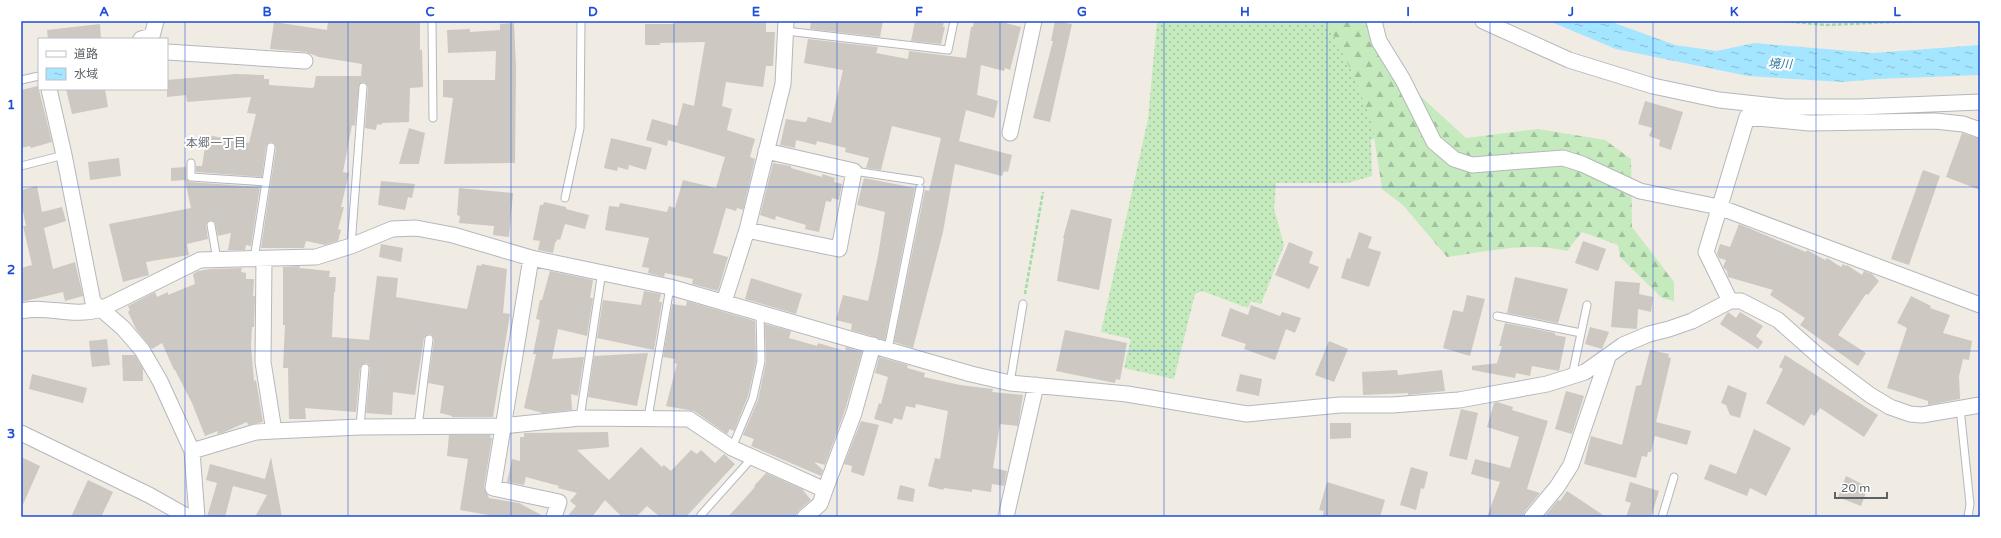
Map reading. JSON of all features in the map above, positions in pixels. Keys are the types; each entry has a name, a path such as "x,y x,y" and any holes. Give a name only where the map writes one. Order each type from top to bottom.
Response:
{"street":[{"path":"145,38 152,36 156,21"},
{"path":"1010,133 1034,21"},
{"path":"1374,21 1379,41 1403,80 1434,142 1454,159 1472,165 1563,158 1582,164 1640,190 1719,207 1980,305"},
{"path":"1483,21 1568,60 1653,86 1719,100 1784,107 1858,107 1980,102"},
{"path":"724,302 747,230 783,84 786,26"},
{"path":"168,52 305,61"},
{"path":"48,90 64,155 93,302 123,328 142,350 160,381 192,451 197,517"},
{"path":"1730,301 1706,252 1747,117 1809,123 1935,121 1963,124 1980,130"},
{"path":"747,230 838,249 854,171 766,151"},
{"path":"21,311 45,309 86,314 101,309 200,260 316,257 351,246 392,229 416,228 453,234 531,258 602,271 670,287 971,374 1010,383 1128,394 1208,409 1260,414 1340,405 1392,406 1459,400 1547,384 1584,372 1608,357 1623,345 1649,334 1692,321 1730,301 1741,301 1750,304 1778,320 1822,359 1870,396 1890,407 1910,414 1922,415 1980,405"},
{"path":"531,258 502,426 493,488 558,502 558,515"},
{"path":"259,259 263,362 274,431"},
{"path":"805,517 820,504 854,413 881,347"},
{"path":"1532,517 1557,487 1571,465 1608,357"},
{"path":"1006,517 1036,385"},
{"path":"192,451 256,432 360,427 502,426 580,418 689,419 732,448 825,490"},
{"path":"21,433 149,495 188,517"}],"lane":[{"path":"432,21 433,118"},
{"path":"565,198 580,128 581,21"},
{"path":"786,26 948,50 954,21"},
{"path":"21,80 38,76"},
{"path":"351,246 364,87"},
{"path":"259,259 266,182 271,147"},
{"path":"21,166 64,155"},
{"path":"191,163 191,177 266,182"},
{"path":"854,171 920,185 881,347"},
{"path":"211,225 217,260"},
{"path":"580,418 602,271"},
{"path":"648,418 670,287"},
{"path":"1010,383 1024,304"},
{"path":"1572,376 1587,305"},
{"path":"732,448 753,398 762,361 760,312"},
{"path":"1497,316 1581,333"},
{"path":"418,427 429,339"},
{"path":"360,427 365,368"},
{"path":"1960,408 1970,504 1968,517"},
{"path":"703,517 701,515 752,458"},
{"path":"1662,517 1674,477"}],"path":[{"path":"1784,21 1826,23 1914,21"},
{"path":"1024,304 1043,192"}],"green space":[{"path":"1157,21 1341,21 1383,134 1371,140 1372,176 1347,183 1276,183 1274,209 1284,245 1261,304 1251,301 1248,308 1202,291 1195,294 1174,379 1124,368 1131,339 1101,332 1148,119"},
{"path":"1326,21 1368,21 1417,93 1466,138 1538,129 1605,140 1631,159 1632,227 1674,282 1674,301 1662,298 1620,257 1618,245 1582,232 1567,251 1553,248 1523,247 1447,257 1403,205 1382,189 1372,123 1353,74"}],"water":[{"name":"境川","path":"1549,21 1609,21 1675,45 1717,51 1754,43 1873,53 1980,45 1980,75 1877,79 1843,82 1748,76 1616,49"}],"building":[{"path":"328,21 420,21 420,50 422,50 423,87 410,88 409,122 382,123 381,125 377,124 376,130 365,128 368,87 364,82 359,85 355,126 352,125 343,172 349,173 341,207 344,207 338,229 341,230 338,241 325,245 306,241 304,248 261,248 276,148 274,143 270,142 266,146 262,177 196,172 196,166 202,166 207,135 249,143 256,114 247,113 251,97 187,102 186,95 167,97 168,80 236,74 264,75 264,79 269,79 269,85 312,88 314,87 316,76 361,76 362,64 319,57 306,52 270,49 274,22 327,30"},
{"path":"766,21 766,32 775,32 773,66 766,66 763,87 726,82 722,106 732,109 727,130 755,139 750,157 755,159 743,210 737,208 736,211 726,208 713,253 728,257 718,291 692,284 693,279 665,273 664,277 648,273 649,268 642,267 649,238 605,230 609,206 619,207 620,203 667,212 669,206 675,208 683,180 716,188 725,157 668,140 667,146 646,140 652,119 677,126 683,103 694,106 705,42 660,43 660,45 645,45 645,24 675,24 675,22"},
{"path":"811,21 883,21 880,37 810,29"},
{"path":"915,21 944,21 943,27 945,27 941,44 911,41"},
{"path":"974,21 998,21 1021,27 1010,70 1005,68 1004,71 981,65 977,95 998,101 994,118 966,110 959,141 1012,155 1008,172 1004,171 1002,176 955,164 943,232 913,348 894,342 925,190 929,191 941,138 892,126 881,170 866,168 869,158 845,152 846,148 817,141 816,145 796,140 795,148 780,145 786,119 806,122 808,117 831,123 843,70 804,63 808,39 878,47 876,53 908,59 909,51 966,58 971,27 973,27"},
{"path":"1055,21 1072,24 1050,122 1033,118 1053,41 1051,41"},
{"path":"514,23 516,68 515,163 444,164 453,98 443,97 443,80 495,80 496,51 448,53 447,30 470,29 470,32 500,30 500,24"},
{"path":"100,24 101,38 48,38 47,30"},
{"path":"38,86 52,142 31,148 30,146 21,148 21,90"},
{"path":"66,90 105,90 108,107 72,114"},
{"path":"1645,101 1683,112 1671,150 1659,146 1660,140 1649,136 1652,128 1638,124"},
{"path":"409,128 425,133 419,164 399,164"},
{"path":"1962,133 1980,139 1980,190 1946,177"},
{"path":"611,138 652,148 646,170 629,165 628,170 618,167 617,171 604,168"},
{"path":"119,158 121,176 90,180 88,162"},
{"path":"773,163 791,166 791,168 822,177 822,174 835,178 834,182 842,184 839,200 832,198 831,202 826,201 819,232 805,229 806,225 776,216 775,220 760,215"},
{"path":"186,167 186,179 190,182 260,187 251,246 246,245 245,250 228,250 231,233 218,236 215,222 210,220 206,225 208,239 187,244 189,255 146,262 149,275 123,282 109,224 191,208 185,180 171,181 171,168"},
{"path":"1923,170 1940,176 1909,265 1891,259"},
{"path":"864,178 915,188 885,340 851,330 852,324 836,320 843,295 868,301 878,256 885,212 857,205"},
{"path":"381,181 415,184 412,198 408,197 405,210 378,205"},
{"path":"37,186 42,212 62,207 66,221 44,228 53,269 75,262 83,296 65,301 63,292 21,302 21,268 32,265 23,226 26,226 21,202 21,190"},
{"path":"459,188 513,193 509,237 493,235 494,226 459,223 460,216 457,215"},
{"path":"544,202 566,207 566,209 589,215 585,229 565,224 560,240 558,239 555,243 553,253 538,250 540,241 533,240 540,205 543,205"},
{"path":"1071,209 1112,219 1099,290 1057,281 1063,238"},
{"path":"1739,224 1806,252 1807,250 1825,260 1827,258 1841,267 1843,264 1846,266 1847,265 1862,275 1864,271 1872,274 1879,281 1868,295 1866,294 1838,335 1866,353 1858,366 1800,325 1805,318 1770,295 1773,290 1728,277 1727,271 1723,267 1726,260 1719,258 1717,254 1720,244 1730,247"},
{"path":"1359,232 1372,237 1368,248 1381,252 1369,287 1341,278 1347,258 1350,259"},
{"path":"1583,241 1606,249 1598,271 1575,263"},
{"path":"1289,242 1313,252 1309,263 1319,267 1309,289 1275,275"},
{"path":"381,244 403,248 401,262 379,257"},
{"path":"482,264 507,269 503,313 510,314 493,417 452,417 440,413 444,386 428,383 434,340 432,335 429,334 424,338 415,395 393,392 392,415 366,413 370,368 368,364 365,363 360,368 356,412 305,408 306,419 289,419 288,368 283,368 285,325 283,325 283,267 300,266 299,268 330,271 329,277 336,277 332,337 369,340 377,276 398,278 396,297 467,309 477,265 481,266"},
{"path":"242,268 241,272 246,273 246,279 254,279 254,327 252,327 251,346 254,381 256,380 263,422 248,425 247,422 222,433 217,434 218,431 205,436 192,403 174,370 162,343 152,349 136,329 128,312 130,310 128,306 155,292 157,297 168,292 168,295 195,284 193,274 198,271"},
{"path":"550,271 593,280 590,298 593,298 587,336 558,329 552,359 584,357 578,396 571,394 572,410 543,413 524,408 536,354 533,354 540,320 536,319 540,300 542,300"},
{"path":"1515,277 1568,289 1558,323 1507,313"},
{"path":"751,278 802,294 796,314 745,299"},
{"path":"1615,281 1640,283 1639,294 1653,297 1651,312 1638,309 1637,329 1611,327"},
{"path":"644,291 661,294 659,302 662,302 654,350 597,338 603,300 641,305"},
{"path":"1467,295 1485,299 1470,356 1443,348 1453,310 1463,312"},
{"path":"1911,296 1931,306 1930,308 1950,315 1943,333 1972,341 1969,360 1963,359 1959,376 1960,399 1928,405 1928,401 1887,388 1907,328 1897,323"},
{"path":"687,301 755,321 756,361 748,396 734,431 730,429 727,434 694,411 666,406 677,364 674,363 675,359 663,357 672,304 686,306"},
{"path":"1251,305 1280,316 1282,312 1301,318 1295,333 1286,329 1275,360 1244,349 1246,344 1221,336 1230,308 1248,315"},
{"path":"1728,312 1736,318 1740,312 1763,326 1756,336 1763,342 1758,349 1720,324"},
{"path":"1505,323 1555,333 1555,335 1566,337 1559,371 1532,366 1530,376 1516,373 1515,378 1472,370 1472,366 1499,363 1497,363 1502,346 1499,346"},
{"path":"765,324 791,331 789,338 817,346 818,343 845,351 846,347 862,352 845,410 825,465 814,462 823,470 821,476 751,446 754,439 743,435 758,400 766,362"},
{"path":"1590,327 1609,332 1602,349 1585,344"},
{"path":"1065,330 1127,343 1120,380 1116,379 1115,383 1056,371"},
{"path":"107,339 110,365 92,367 89,341"},
{"path":"1329,341 1348,349 1334,382 1315,375"},
{"path":"1650,350 1669,354 1668,357 1671,358 1656,422 1691,431 1687,445 1655,436 1651,452 1648,452 1647,457 1642,456 1636,478 1584,464 1591,436 1622,445 1636,386 1641,385"},
{"path":"648,353 637,406 588,397 594,356"},
{"path":"122,355 135,355 143,369 143,381 123,381"},
{"path":"1785,355 1878,415 1864,437 1820,408 1815,416 1811,414 1804,426 1766,403 1783,369 1779,367"},
{"path":"879,357 908,365 907,368 925,373 924,377 960,385 993,389 992,392 1023,395 1018,426 1000,424 993,468 1007,471 1004,486 992,484 991,492 972,489 972,492 944,488 943,490 928,486 935,458 940,459 948,411 916,404 915,408 906,406 902,420 894,418 892,424 874,419 879,403 881,404 888,377 875,373"},
{"path":"1397,370 1398,375 1442,370 1445,391 1408,395 1408,393 1363,395 1362,372"},
{"path":"32,374 87,388 83,403 29,389"},
{"path":"1240,374 1262,379 1259,396 1236,391"},
{"path":"1728,385 1747,393 1740,418 1730,415 1726,405 1721,403"},
{"path":"1566,391 1584,396 1572,434 1555,429"},
{"path":"1497,402 1513,407 1512,410 1548,421 1527,489 1540,493 1525,511 1523,517 1487,517 1500,482 1471,474 1475,459 1510,468 1519,437 1487,427 1494,403"},
{"path":"1461,409 1478,413 1467,460 1449,456"},
{"path":"861,421 879,425 864,476 851,472 852,466 844,464"},
{"path":"1330,423 1351,423 1351,438 1330,439"},
{"path":"1754,429 1791,448 1766,496 1750,488 1747,496 1704,479 1710,464 1736,474"},
{"path":"608,432 609,447 577,450 609,480 641,447 662,467 664,465 671,471 691,450 697,454 701,450 715,463 724,454 735,464 686,517 660,517 647,506 636,517 622,517 605,500 592,517 567,517 576,506 570,501 577,493 558,488 559,486 526,477 524,485 507,482 512,459 520,461 520,437 524,437 524,433"},
{"path":"449,435 491,435 490,438 492,438 484,487 489,498 519,503 545,517 487,517 488,515 460,510 468,459 447,456"},
{"path":"21,457 40,466 21,509"},
{"path":"271,457 282,517 255,517 267,495 233,486 225,517 207,517 217,483 206,480 210,464 265,479"},
{"path":"1411,467 1428,472 1424,489 1421,488 1416,510 1400,505"},
{"path":"766,473 802,489 811,500 799,510 795,517 728,517 755,487 754,486"},
{"path":"1846,476 1868,487 1861,506 1838,497"},
{"path":"88,480 113,492 101,517 71,517"},
{"path":"1327,482 1385,500 1380,517 1322,517 1324,511 1319,510"},
{"path":"1630,482 1659,491 1651,517 1626,517 1631,503 1625,501"},
{"path":"900,485 915,489 913,502 897,499"},
{"path":"1567,491 1606,517 1544,517 1558,500 1560,501"}],"district":[{"name":"本郷一丁目","path":"216,143"}]}
